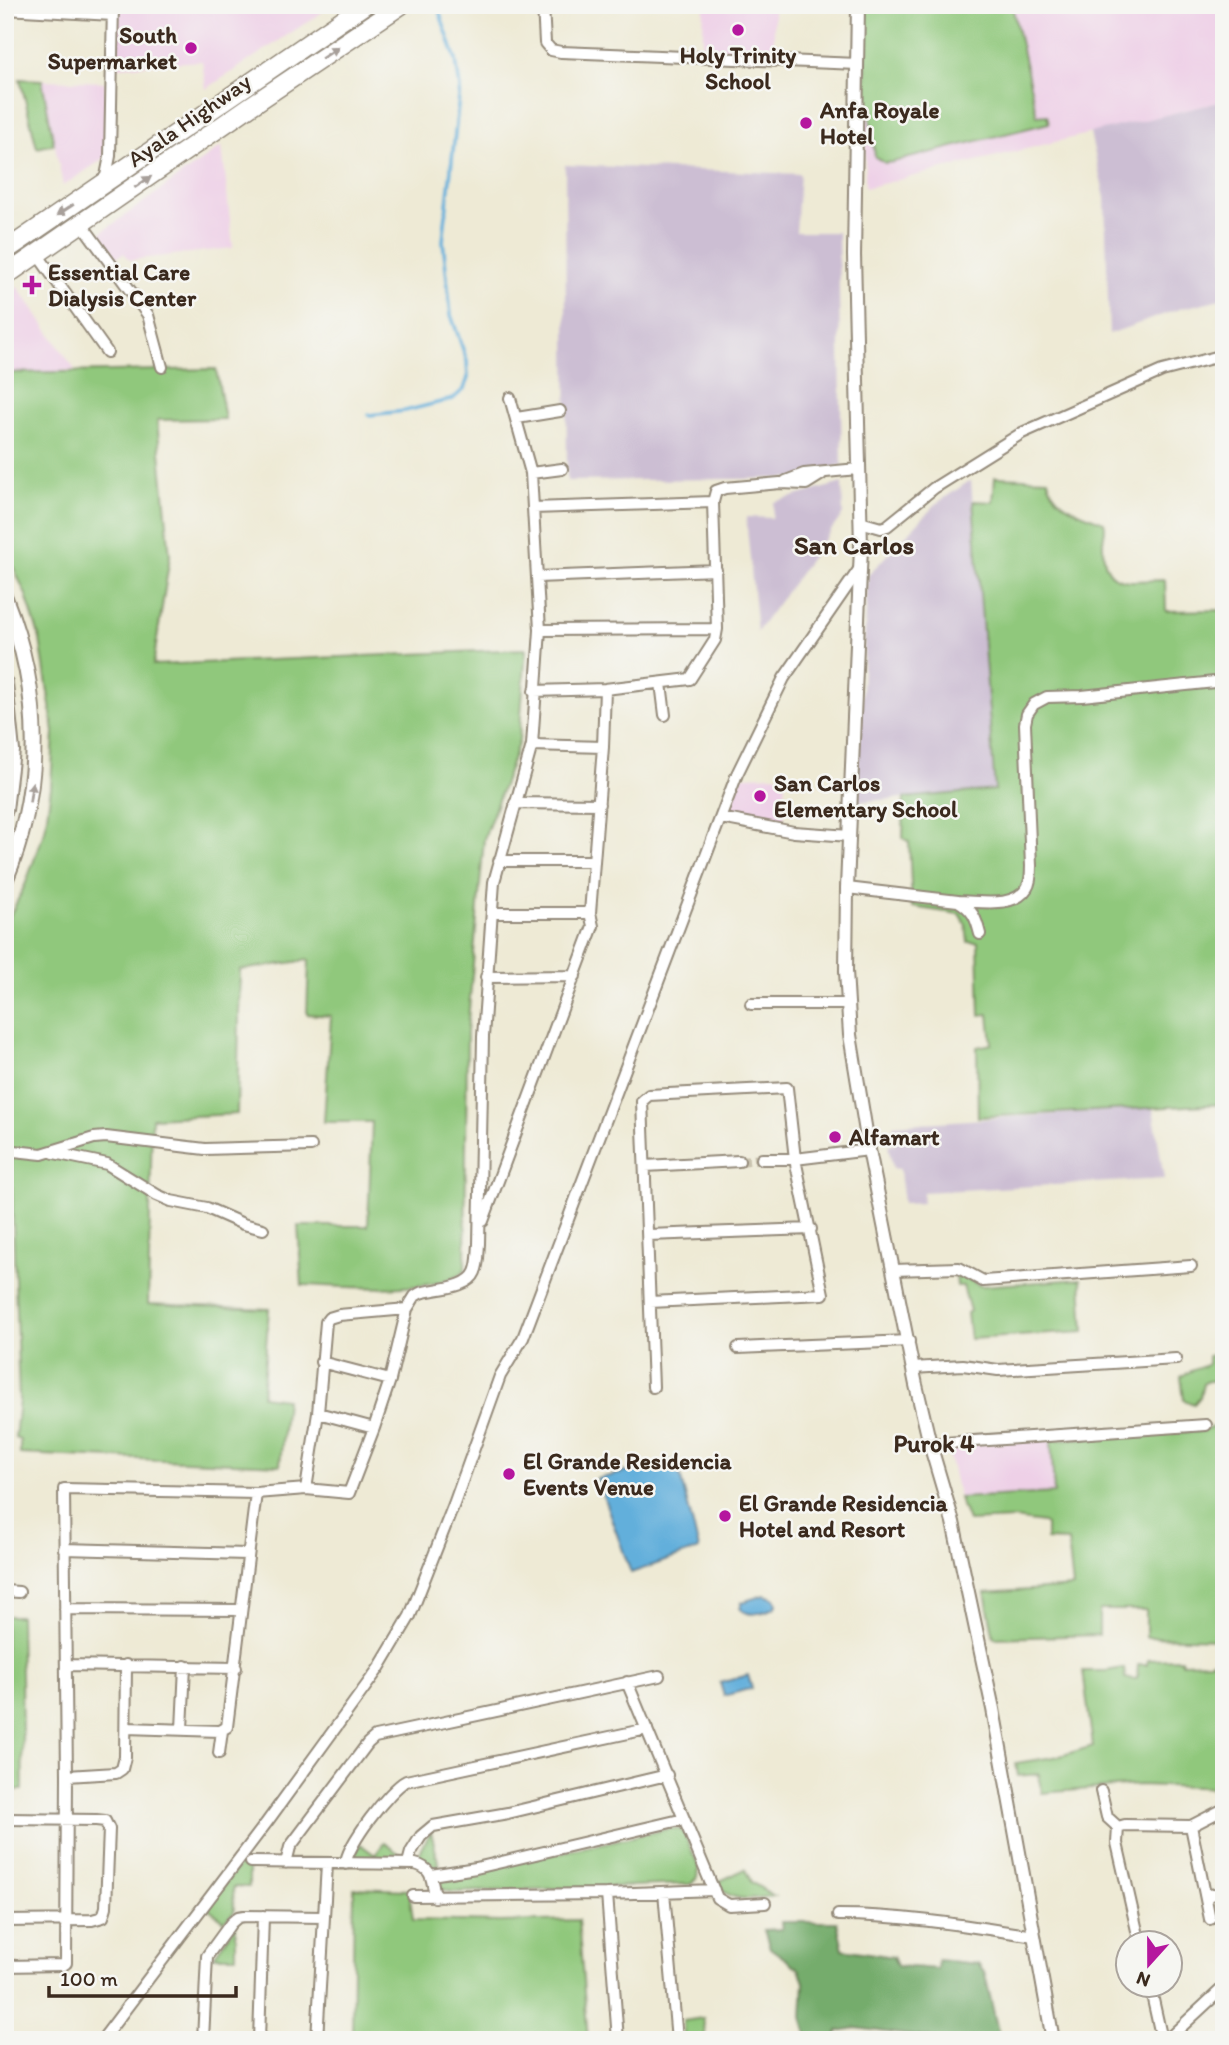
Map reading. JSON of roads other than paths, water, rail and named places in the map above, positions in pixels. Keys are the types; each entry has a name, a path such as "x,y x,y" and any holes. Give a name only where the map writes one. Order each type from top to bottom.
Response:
{"highway":[{"name":"Ayala Highway","path":"5,251 364,5"},
{"name":"Ayala Highway","path":"5,276 401,5"}],"main road":[{"path":"5,598 20,641 26,670 34,729 34,752 25,827 5,881"},
{"path":"5,683 12,751 5,810"}],"street":[{"path":"543,5 545,43 551,50 858,64"},
{"path":"858,5 854,255 860,568 847,888 850,1035 869,1150 913,1368 930,1444 953,1522 993,1709 1054,2040"},
{"path":"5,9 113,10 110,156 106,183 117,199"},
{"path":"81,223 148,315 162,367"},
{"path":"37,254 107,352"},
{"path":"860,522 881,528 887,526 934,488 1023,433 1162,371 1224,355"},
{"path":"5,1966 65,1965 67,1776 64,1488 256,1493 306,1489 349,1493 390,1380 407,1309 420,1293 457,1285 471,1278 477,1265 486,977 494,882 532,746 540,629 531,473 510,398"},
{"path":"516,418 560,411"},
{"path":"531,473 562,469"},
{"path":"534,691 605,689 690,679 715,639 717,629 713,502 715,493 720,488 780,483 804,474 858,469"},
{"path":"533,509 713,502"},
{"path":"102,2040 357,1700 410,1615 500,1376 523,1338 737,774 784,678 860,568"},
{"path":"537,577 716,570"},
{"path":"540,629 717,629"},
{"path":"847,888 958,901 1005,902 1020,896 1029,886 1031,866 1025,724 1027,714 1034,704 1046,697 1082,696 1224,681"},
{"path":"661,682 664,715"},
{"path":"479,1231 593,926 590,913 605,689"},
{"path":"532,746 603,747"},
{"path":"515,803 599,804"},
{"path":"721,818 804,834 850,836"},
{"path":"499,861 594,861"},
{"path":"958,901 976,917 980,934"},
{"path":"492,913 590,913"},
{"path":"486,977 575,976"},
{"path":"751,1003 848,1004"},
{"path":"650,1302 823,1294 795,1159 788,1090 784,1087 645,1096 642,1101 653,1387"},
{"path":"48,1153 99,1137 205,1149 311,1146"},
{"path":"5,1150 73,1156 107,1164 164,1198 207,1208 243,1224 263,1229"},
{"path":"762,1159 795,1159 869,1150"},
{"path":"645,1166 739,1161"},
{"path":"648,1235 811,1229"},
{"path":"893,1270 959,1268 983,1281 1191,1266"},
{"path":"306,1489 318,1413 326,1322 337,1315 407,1309"},
{"path":"738,1348 909,1341"},
{"path":"913,1368 963,1365 998,1370 1176,1359"},
{"path":"321,1362 390,1380"},
{"path":"318,1413 374,1428"},
{"path":"930,1444 1206,1425"},
{"path":"126,1727 222,1731 227,1727 256,1493"},
{"path":"64,1549 247,1554"},
{"path":"5,1591 19,1592"},
{"path":"65,1609 241,1609"},
{"path":"66,1665 236,1668"},
{"path":"67,1776 119,1773 124,1764 126,1665"},
{"path":"181,1729 185,1666"},
{"path":"286,1863 290,1847 374,1737 659,1676"},
{"path":"627,1682 720,1900 729,1905 765,1903"},
{"path":"346,1864 349,1848 392,1792 406,1781 647,1728"},
{"path":"219,1752 222,1731"},
{"path":"408,1863 410,1854 421,1836 433,1826 508,1813 667,1775"},
{"path":"1101,1791 1107,1817 1118,1827"},
{"path":"1118,1827 1191,1826 1224,1809"},
{"path":"5,1819 100,1820 108,1824 109,1829 106,1913 98,1919 5,1921"},
{"path":"431,1875 476,1868 684,1819"},
{"path":"1191,1826 1210,1919"},
{"path":"1118,1827 1117,1843 1137,1930"},
{"path":"251,1862 420,1865 431,1875 435,1897"},
{"path":"317,2040 327,1864"},
{"path":"413,1896 714,1890"},
{"path":"664,1892 677,2040"},
{"path":"1206,1896 1224,1892"},
{"path":"607,1894 618,2040"},
{"path":"838,1915 918,1918 1034,1936"},
{"path":"203,2040 206,1963 209,1952 236,1919 244,1916 324,1917"},
{"path":"259,2040 263,1916"},
{"path":"1154,2000 1164,2040 1224,1987"}],"water":[{"path":"676,1460 699,1549 631,1573 597,1479"},
{"path":"764,1595 774,1598 777,1603 774,1608 752,1614 740,1609 742,1602"},
{"path":"748,1675 752,1688 724,1696 720,1683"}],"waterway":[{"path":"369,415 405,411 453,399 464,389 468,378 467,361 451,315 443,241 460,88 456,60 437,5"}],"tunnel":[{"path":"739,1161 762,1159"}],"place":[{"name":"Holy Trinity School","path":"738,30"},
{"name":"South Supermarket","path":"191,48"},
{"name":"Anfa Royale Hotel","path":"806,123"},
{"name":"Essential Care Dialysis Center","path":"32,285"},
{"name":"San Carlos Elementary School","path":"760,796"},
{"name":"Alfamart","path":"835,1137"},
{"name":"El Grande Residencia Events Venue","path":"509,1474"},
{"name":"El Grande Residencia Hotel and Resort","path":"725,1516"}],"district":[{"name":"San Carlos","path":"854,545"},
{"name":"Purok 4","path":"934,1444"}]}
